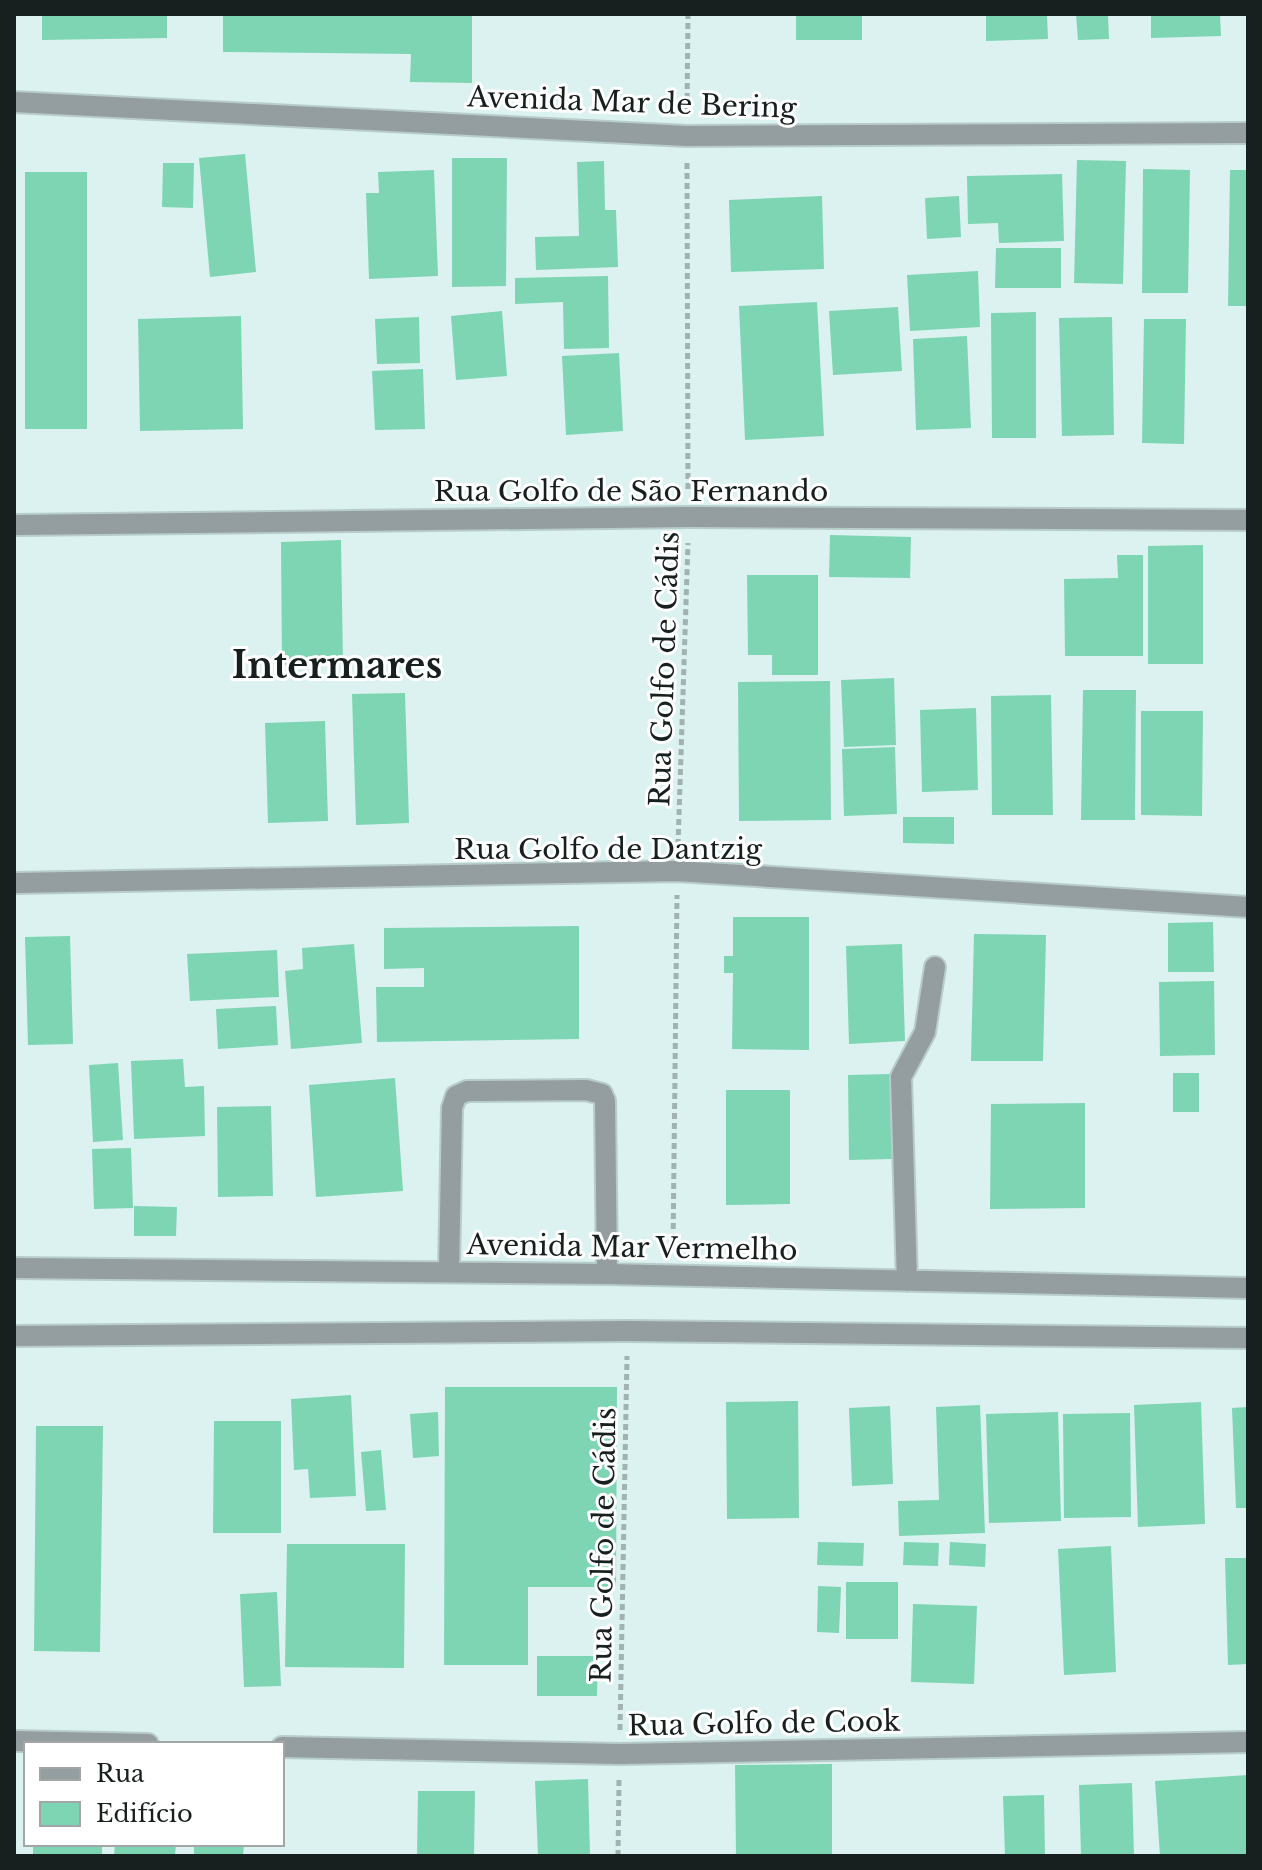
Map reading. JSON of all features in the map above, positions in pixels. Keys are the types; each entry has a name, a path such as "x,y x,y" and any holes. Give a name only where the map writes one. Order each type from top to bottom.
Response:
{"street":[{"name":"Avenida Mar de Bering","path":"14,102 687,136 1248,133"},
{"name":"Rua Golfo de São Fernando","path":"14,525 689,517 1248,520"},
{"name":"Rua Golfo de Dantzig","path":"14,883 677,871 1248,907"},
{"path":"907,1281 901,1077 925,1032 935,967"},
{"path":"449,1271 452,1108 456,1096 467,1091 586,1090 602,1094 605,1101 607,1274"},
{"name":"Avenida Mar Vermelho","path":"14,1268 449,1271 1248,1288"},
{"path":"14,1336 627,1331 1248,1338"},
{"path":"14,1741 59,1742"},
{"name":"Rua Golfo de Cook","path":"284,1747 620,1754 1248,1742"}],"path":[{"name":"Rua Golfo de Cádis","path":"673,1277 677,871 689,517 688,14"},
{"name":"Rua Golfo de Cádis","path":"618,1856 627,1331"}],"building":[{"path":"42,14 167,14 167,38 42,40"},
{"path":"223,14 472,14 472,83 410,82 411,54 223,52"},
{"path":"796,14 862,14 862,40 796,40"},
{"path":"986,14 1047,14 1048,39 986,41"},
{"path":"1076,14 1108,14 1109,39 1078,40"},
{"path":"1151,14 1220,14 1221,36 1151,38"},
{"path":"245,154 256,272 210,277 199,158"},
{"path":"452,158 507,158 506,286 452,287"},
{"path":"1077,160 1126,161 1123,284 1074,283"},
{"path":"604,161 605,210 616,210 618,267 536,270 535,237 579,236 577,162"},
{"path":"163,163 194,163 193,208 162,207"},
{"path":"1143,169 1190,170 1188,293 1142,293"},
{"path":"434,170 438,276 369,279 366,193 379,193 378,172"},
{"path":"1230,170 1248,170 1248,306 1228,306"},
{"path":"25,172 87,172 87,429 25,429"},
{"path":"1062,174 1064,241 999,243 998,223 968,224 967,176"},
{"path":"822,196 824,269 731,272 729,200"},
{"path":"959,196 961,237 927,239 925,198"},
{"path":"996,248 1061,248 1061,288 995,288"},
{"path":"978,271 980,327 910,331 907,275"},
{"path":"608,276 609,348 564,349 563,302 515,304 515,278"},
{"path":"817,302 824,436 745,440 739,306"},
{"path":"898,307 902,371 833,375 829,311"},
{"path":"502,311 507,376 456,380 451,316"},
{"path":"1036,312 1036,438 992,438 991,313"},
{"path":"241,316 243,429 140,431 138,319"},
{"path":"419,317 420,363 377,364 375,319"},
{"path":"1112,317 1114,435 1062,436 1059,318"},
{"path":"1144,319 1186,319 1184,444 1142,443"},
{"path":"967,336 971,428 916,430 913,339"},
{"path":"619,353 623,431 566,435 562,356"},
{"path":"423,369 425,429 375,430 372,371"},
{"path":"830,535 911,537 910,578 829,577"},
{"path":"341,540 343,664 282,665 281,542"},
{"path":"1203,545 1203,664 1148,664 1148,546"},
{"path":"1117,555 1143,555 1143,656 1065,656 1064,579 1118,578"},
{"path":"747,575 818,575 818,675 772,675 772,655 748,655"},
{"path":"894,678 896,745 844,747 841,680"},
{"path":"830,681 831,820 739,821 738,682"},
{"path":"1083,690 1136,690 1135,820 1081,820"},
{"path":"405,693 409,823 356,825 352,694"},
{"path":"1051,695 1053,815 992,815 991,696"},
{"path":"976,708 978,790 922,792 920,710"},
{"path":"1141,711 1203,711 1202,816 1141,815"},
{"path":"325,721 328,821 268,823 265,723"},
{"path":"895,747 897,814 844,816 842,749"},
{"path":"903,817 954,817 954,844 903,843"},
{"path":"733,917 809,917 809,1050 732,1049 733,973 724,973 724,956 733,956"},
{"path":"1213,922 1214,972 1168,972 1168,923"},
{"path":"579,926 579,1039 377,1042 376,987 424,987 424,968 384,969 384,928"},
{"path":"974,934 1046,935 1043,1061 971,1061"},
{"path":"70,936 73,1044 28,1045 25,937"},
{"path":"354,944 362,1043 291,1049 285,971 303,969 302,948"},
{"path":"902,944 905,1041 849,1044 846,946"},
{"path":"277,950 279,997 190,1001 187,954"},
{"path":"1214,981 1215,1055 1160,1056 1159,982"},
{"path":"276,1006 278,1045 218,1049 216,1009"},
{"path":"183,1059 185,1087 204,1086 205,1136 134,1139 131,1061"},
{"path":"118,1063 123,1140 93,1142 89,1065"},
{"path":"1173,1073 1199,1073 1199,1112 1173,1112"},
{"path":"891,1074 892,1159 849,1160 848,1075"},
{"path":"395,1078 403,1191 316,1197 309,1085"},
{"path":"726,1090 790,1090 790,1204 726,1205"},
{"path":"1085,1103 1085,1208 990,1209 991,1104"},
{"path":"271,1106 273,1196 218,1197 217,1107"},
{"path":"131,1148 133,1208 94,1209 92,1149"},
{"path":"134,1206 177,1207 176,1236 134,1236"},
{"path":"445,1387 617,1387 616,1587 528,1587 528,1665 444,1665"},
{"path":"351,1395 356,1496 310,1498 308,1469 294,1470 291,1399"},
{"path":"798,1401 799,1518 727,1519 726,1402"},
{"path":"1201,1402 1205,1524 1138,1527 1134,1405"},
{"path":"980,1405 985,1533 899,1536 898,1501 939,1500 936,1407"},
{"path":"890,1406 893,1484 852,1486 849,1408"},
{"path":"1248,1407 1248,1508 1236,1508 1232,1408"},
{"path":"438,1412 439,1456 413,1458 410,1414"},
{"path":"1058,1412 1061,1521 989,1523 986,1414"},
{"path":"1130,1413 1131,1517 1064,1518 1063,1414"},
{"path":"214,1421 281,1421 281,1533 213,1533"},
{"path":"36,1426 103,1426 100,1652 34,1651"},
{"path":"381,1450 386,1510 366,1511 361,1452"},
{"path":"818,1542 864,1543 863,1566 817,1565"},
{"path":"904,1542 939,1543 938,1566 903,1565"},
{"path":"950,1542 986,1544 985,1567 949,1565"},
{"path":"287,1544 405,1544 404,1668 285,1667"},
{"path":"1111,1546 1116,1672 1064,1675 1058,1549"},
{"path":"1225,1558 1248,1558 1248,1664 1228,1665"},
{"path":"846,1582 898,1582 898,1639 846,1639"},
{"path":"818,1586 841,1587 839,1633 817,1632"},
{"path":"277,1592 281,1686 244,1687 240,1594"},
{"path":"913,1604 977,1606 974,1684 911,1682"},
{"path":"537,1656 598,1656 597,1696 537,1696"},
{"path":"832,1764 832,1856 736,1856 735,1765"},
{"path":"1248,1775 1248,1856 1160,1856 1155,1781"},
{"path":"588,1779 590,1856 538,1856 535,1781"},
{"path":"1132,1783 1134,1856 1081,1856 1079,1785"},
{"path":"418,1791 475,1791 474,1856 417,1856"},
{"path":"1044,1795 1045,1856 1005,1856 1003,1796"},
{"path":"33,1846 102,1846 102,1856 33,1856"},
{"path":"115,1846 176,1846 175,1856 114,1856"},
{"path":"194,1846 244,1846 243,1856 194,1856"}],"district":[{"name":"Intermares","path":"337,665"}]}
